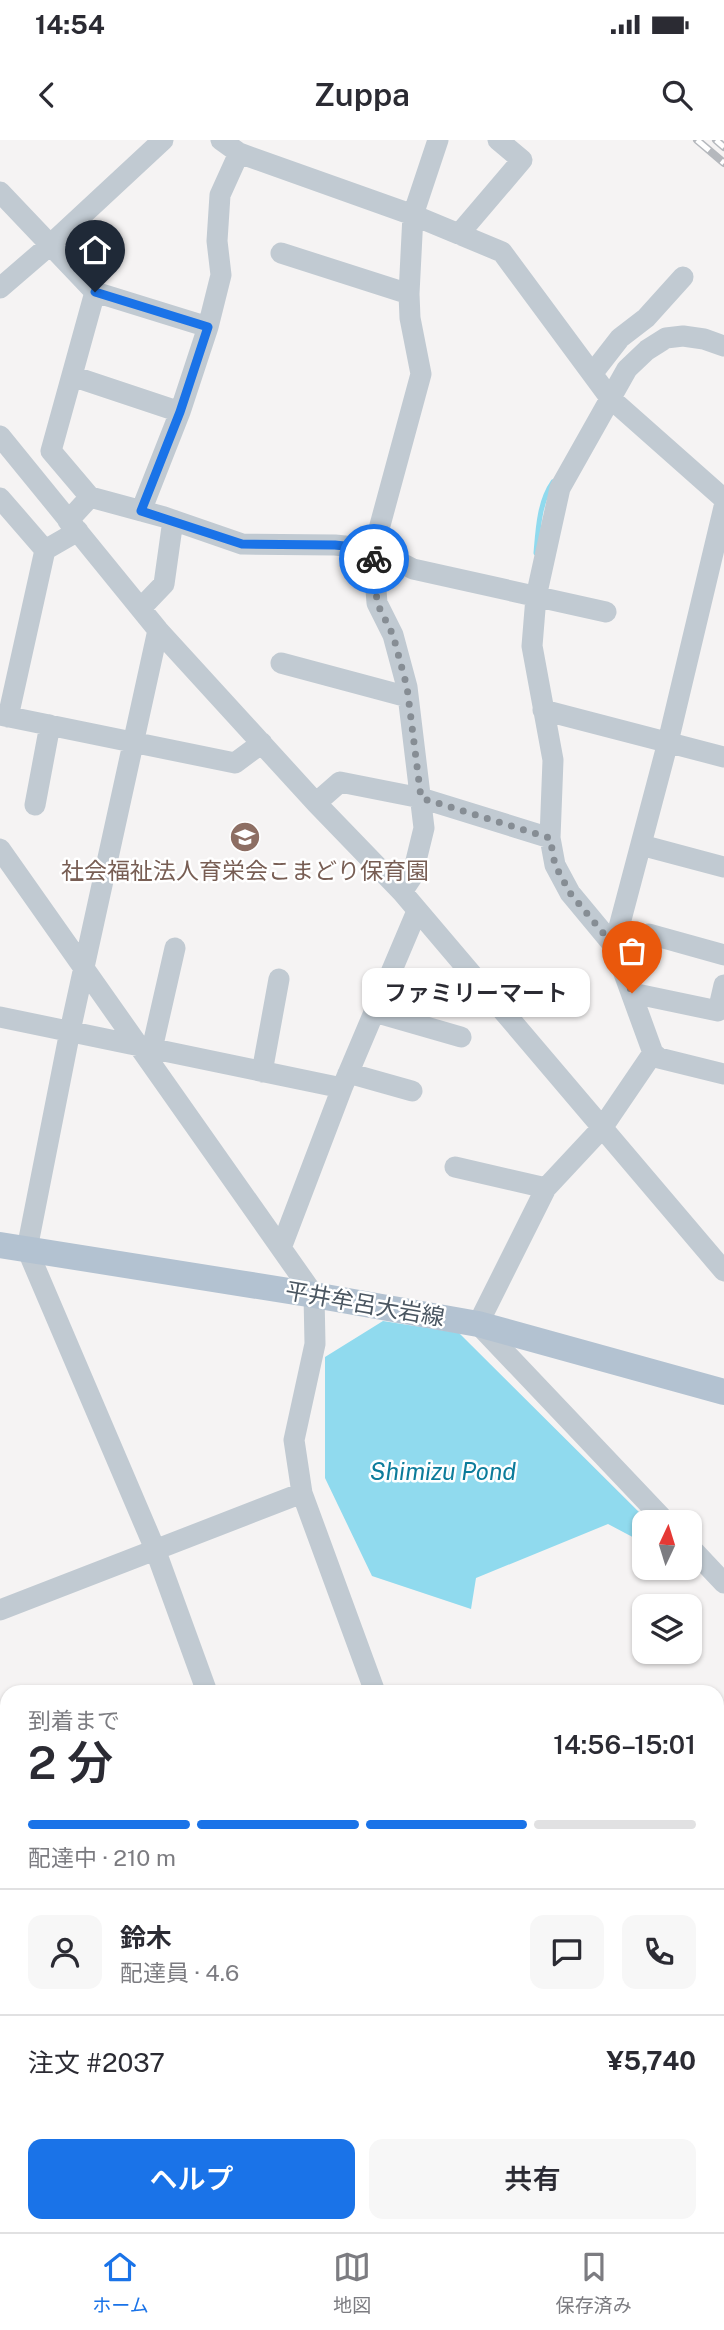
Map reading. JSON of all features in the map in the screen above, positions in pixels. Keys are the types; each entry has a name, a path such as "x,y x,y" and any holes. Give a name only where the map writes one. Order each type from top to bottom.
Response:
{"main road":[{"name":"平井牟呂大岩線","path":"0,1245 478,1324 724,1392"}],"street":[{"path":"0,288 163,140"},
{"path":"221,140 239,153 413,215 502,252 602,388 724,499"},
{"path":"402,892 412,877 424,828 408,697 393,635 377,603 373,551 421,374 410,318 413,215 438,140"},
{"path":"459,234 522,160 498,140"},
{"path":"141,511 180,412 208,327 221,275 217,242 220,195 239,153"},
{"path":"0,192 95,292 208,327"},
{"path":"281,253 409,294"},
{"path":"683,277 646,318 620,338 560,488 536,597 532,646 553,760 550,838 555,865 570,893 614,946 653,1053 659,1058 724,1074"},
{"path":"95,292 51,451 90,497 173,520 242,544 364,548 384,554 413,569 606,612"},
{"path":"602,388 647,350 667,338 683,336 724,346"},
{"path":"72,376 180,412"},
{"path":"0,436 142,607 158,630 316,803 402,892 724,1271"},
{"path":"90,497 73,526 46,550 4,716 235,763 262,743"},
{"path":"0,498 46,550"},
{"path":"614,946 668,742 724,508"},
{"path":"142,607 164,584 173,520"},
{"path":"158,630 70,1031 27,1250 155,1549 204,1685"},
{"path":"281,663 408,697"},
{"path":"543,710 724,757"},
{"path":"35,805 50,725"},
{"path":"316,803 340,782 421,798 550,838"},
{"path":"641,845 724,867"},
{"path":"0,849 85,968 146,1047 314,1295 315,1344 294,1440 302,1493 372,1685"},
{"path":"281,1248 345,1081 417,911"},
{"path":"614,946 635,942 649,934 724,955"},
{"path":"146,1047 175,948"},
{"path":"262,1072 279,979"},
{"path":"632,993 718,1011 724,985"},
{"path":"374,1012 461,1037"},
{"path":"0,1017 262,1072 412,1091"},
{"path":"653,1053 602,1128 547,1188 478,1324 655,1510"},
{"path":"454,1167 547,1188"},
{"path":"0,1610 302,1493"},
{"path":"702,1560 724,1583"}],"water":[{"name":"Shimizu Pond","path":"383,1321 459,1333 637,1510 632,1510 632,1537 608,1524 476,1578 471,1609 372,1576 325,1478 325,1357"}],"waterway":[{"path":"536,553 542,507 553,482"}],"railway":[{"path":"697,140 724,163"},
{"path":"716,140 724,147"}],"way so far":[{"path":"374,559 377,603 393,635 407,687 421,798 550,838 555,865 570,893 614,946 632,993"}],"place":[{"name":"社会福祉法人育栄会こまどり保育園","path":"245,837"},
{"name":"ファミリーマート","path":"632,993"}],"route":[{"path":"95,292 208,327 180,412 141,511 242,544 364,548 373,551 374,559"}]}
